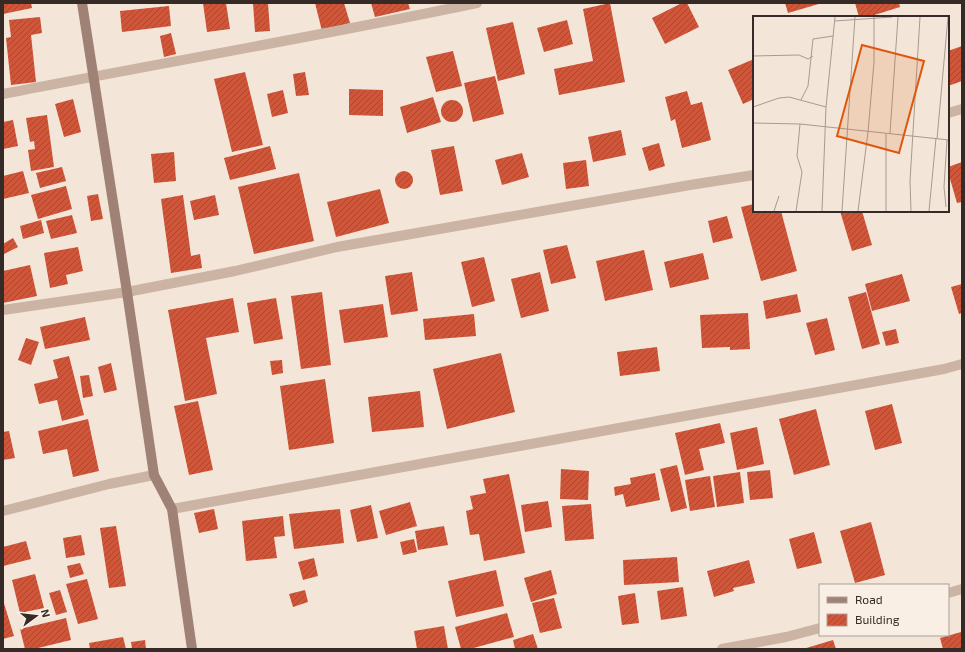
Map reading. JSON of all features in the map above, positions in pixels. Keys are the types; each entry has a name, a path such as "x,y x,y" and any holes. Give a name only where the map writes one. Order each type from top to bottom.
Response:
{"street":[{"path":"82,3 154,475 172,509 192,649"},
{"path":"3,94 387,22 477,3"},
{"path":"949,113 962,109"},
{"path":"3,310 127,292 235,271 337,247 753,175"},
{"path":"172,509 944,369 962,364"},
{"path":"3,511 109,484 154,475"},
{"path":"949,593 962,589"},
{"path":"722,649 786,637 819,628"}],"building":[{"path":"3,3 31,3 32,8 3,14"},
{"path":"203,3 226,3 230,29 207,32"},
{"path":"253,3 268,3 270,31 255,32"},
{"path":"315,3 344,3 350,23 322,31"},
{"path":"371,3 408,3 410,9 375,17"},
{"path":"610,3 625,82 559,95 554,69 593,61 583,9"},
{"path":"682,3 687,3 699,27 665,44 652,18"},
{"path":"785,3 822,3 788,13"},
{"path":"855,3 899,3 900,7 871,16 859,16"},
{"path":"169,6 171,26 122,32 120,11"},
{"path":"40,17 42,33 31,35 36,82 11,85 6,38 11,37 9,20"},
{"path":"567,20 573,44 544,52 537,28"},
{"path":"513,22 525,74 498,81 486,28"},
{"path":"171,33 176,54 164,57 160,36"},
{"path":"962,46 962,81 949,86 949,51"},
{"path":"453,51 462,86 436,92 426,57"},
{"path":"753,59 753,99 743,104 728,70"},
{"path":"245,72 263,145 232,152 214,79"},
{"path":"305,72 309,95 296,96 293,74"},
{"path":"495,76 504,114 473,122 464,83"},
{"path":"349,89 383,90 383,116 349,115"},
{"path":"283,90 288,113 272,117 267,94"},
{"path":"687,91 691,105 702,102 711,140 682,148 675,119 671,121 665,97"},
{"path":"433,97 441,122 407,133 400,107"},
{"path":"73,99 81,132 64,137 55,104"},
{"path":"452,100 456,101 462,107 462,115 456,121 452,122 448,121 442,115 441,111 442,107 448,101"},
{"path":"47,115 54,167 31,171 28,150 35,149 34,141 30,142 26,118"},
{"path":"13,120 18,146 3,149 3,122"},
{"path":"621,130 626,155 593,162 588,137"},
{"path":"659,143 665,166 649,171 642,148"},
{"path":"270,146 276,169 230,180 224,158"},
{"path":"454,146 463,191 440,195 431,150"},
{"path":"174,152 176,181 154,183 151,154"},
{"path":"522,153 529,177 502,185 495,160"},
{"path":"586,160 589,186 566,189 563,163"},
{"path":"962,162 962,202 957,203 949,175 949,167"},
{"path":"62,167 66,181 40,188 36,173"},
{"path":"23,171 29,193 3,199 3,176"},
{"path":"404,171 410,174 413,180 410,186 404,189 398,186 395,180 398,174"},
{"path":"299,173 314,241 254,254 238,187"},
{"path":"66,186 72,209 38,219 31,195"},
{"path":"380,189 389,223 336,237 327,202"},
{"path":"98,194 103,219 91,221 87,196"},
{"path":"183,195 191,256 200,254 202,268 171,273 161,199"},
{"path":"215,195 219,215 194,220 190,201"},
{"path":"753,204 753,212 781,212 797,271 761,281 741,207"},
{"path":"840,212 862,212 872,245 852,251"},
{"path":"72,215 77,233 51,239 46,221"},
{"path":"727,216 733,238 713,243 708,221"},
{"path":"41,220 44,233 23,239 20,226"},
{"path":"13,238 18,247 4,254 3,244"},
{"path":"567,245 576,278 551,284 543,250"},
{"path":"78,247 83,271 66,275 68,284 50,288 44,253"},
{"path":"644,250 653,290 605,301 596,261"},
{"path":"703,253 709,279 670,288 664,262"},
{"path":"484,257 495,301 472,307 461,262"},
{"path":"30,265 37,296 3,303 3,271"},
{"path":"412,272 418,311 391,315 385,276"},
{"path":"540,272 549,311 521,318 511,279"},
{"path":"902,274 910,301 872,311 865,284"},
{"path":"962,284 962,313 959,314 951,287"},
{"path":"322,292 331,365 301,369 291,296"},
{"path":"866,292 880,344 862,349 848,297"},
{"path":"797,294 801,312 766,319 763,301"},
{"path":"233,298 239,332 206,338 217,394 185,401 168,310"},
{"path":"276,298 283,339 254,344 247,303"},
{"path":"383,304 388,337 344,343 339,310"},
{"path":"748,313 750,349 730,350 730,347 702,348 700,315"},
{"path":"474,314 476,336 425,340 423,319"},
{"path":"85,317 90,340 45,349 40,327"},
{"path":"827,318 835,350 815,355 806,323"},
{"path":"896,329 899,343 886,346 882,332"},
{"path":"26,338 39,342 31,365 18,360"},
{"path":"657,347 660,371 620,376 617,352"},
{"path":"501,353 515,412 447,429 433,369"},
{"path":"69,356 84,415 62,421 57,400 39,404 34,384 58,378 53,360"},
{"path":"282,360 283,373 272,375 270,361"},
{"path":"111,363 117,390 104,393 98,367"},
{"path":"89,375 93,396 83,398 80,376"},
{"path":"325,379 334,443 289,450 280,386"},
{"path":"420,391 424,427 372,432 368,397"},
{"path":"198,401 213,470 189,475 174,406"},
{"path":"892,404 902,443 875,450 865,411"},
{"path":"816,409 830,465 794,475 779,419"},
{"path":"88,419 99,471 73,477 67,449 43,454 38,431"},
{"path":"720,423 725,443 699,449 704,470 685,475 675,433"},
{"path":"757,427 764,464 737,470 730,433"},
{"path":"9,431 15,458 3,460 3,432"},
{"path":"677,465 687,508 671,512 660,469"},
{"path":"561,469 589,471 588,500 560,499"},
{"path":"770,470 773,498 750,500 747,472"},
{"path":"740,472 744,503 717,507 713,476"},
{"path":"655,473 660,500 626,507 623,494 615,496 614,487 631,484 630,478"},
{"path":"509,474 525,553 484,561 479,534 470,535 466,511 473,509 470,496 486,493 483,479"},
{"path":"710,476 715,507 690,511 685,480"},
{"path":"548,501 552,527 525,532 521,505"},
{"path":"410,502 417,526 386,535 379,511"},
{"path":"591,504 594,539 565,541 562,506"},
{"path":"371,505 378,538 357,542 350,510"},
{"path":"214,509 218,529 199,533 194,513"},
{"path":"340,509 344,543 294,549 289,514"},
{"path":"283,516 285,536 274,537 277,558 246,561 242,521"},
{"path":"871,522 885,575 855,583 840,531"},
{"path":"116,526 126,586 109,588 100,528"},
{"path":"444,526 448,545 418,550 415,531"},
{"path":"814,532 822,563 797,569 789,539"},
{"path":"81,535 85,555 66,558 63,538"},
{"path":"414,539 417,552 403,555 400,542"},
{"path":"26,541 31,559 3,566 3,547"},
{"path":"677,557 679,582 624,585 623,560"},
{"path":"314,558 318,576 303,580 298,562"},
{"path":"749,560 755,583 733,588 734,591 714,597 707,571"},
{"path":"80,563 84,574 70,578 67,566"},
{"path":"496,570 504,606 456,617 448,581"},
{"path":"551,570 557,594 531,602 524,578"},
{"path":"35,574 44,608 20,613 12,580"},
{"path":"87,579 98,619 78,624 66,584"},
{"path":"683,587 687,616 661,620 657,591"},
{"path":"60,590 67,612 56,615 49,593"},
{"path":"305,590 308,602 293,607 289,594"},
{"path":"635,593 639,623 622,625 618,596"},
{"path":"554,598 562,628 540,633 532,603"},
{"path":"3,600 14,636 3,639"},
{"path":"507,613 514,637 470,649 461,649 455,627"},
{"path":"66,618 71,640 34,649 25,649 20,629"},
{"path":"444,626 448,649 417,649 414,631"},
{"path":"961,632 962,649 943,649 940,638"},
{"path":"533,634 538,649 515,649 513,640"},
{"path":"123,637 126,649 90,649 89,643"},
{"path":"145,640 146,649 132,649 131,642"},
{"path":"833,640 836,649 803,649"}]}
